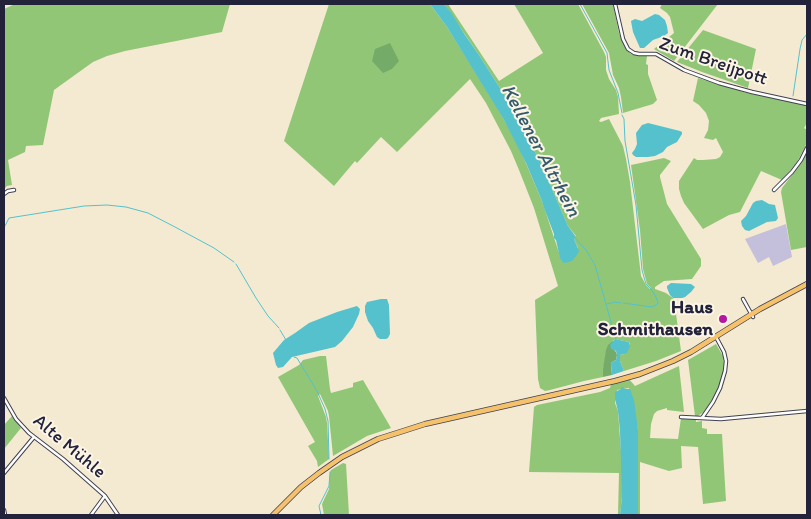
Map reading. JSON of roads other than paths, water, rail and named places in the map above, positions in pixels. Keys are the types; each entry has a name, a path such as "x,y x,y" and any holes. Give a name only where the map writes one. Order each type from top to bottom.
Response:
{"main road":[{"path":"273,515 301,487 342,457 359,448 425,424 615,382 640,374 673,361 702,346 807,284"}],"street":[{"name":"Zum Breijpott","path":"615,4 623,39 628,49 634,53 656,54 684,70 719,83 807,104"},
{"path":"774,190 792,172 807,148"},
{"path":"4,194 14,190"},
{"path":"743,299 753,316"},
{"path":"702,418 720,388 725,371 726,361 724,352 716,337"},
{"name":"Alte Mühle","path":"4,398 16,420 106,496 118,515"},
{"path":"681,417 721,419 807,411"},
{"path":"4,474 34,437"},
{"path":"92,515 106,496"},
{"path":"4,510 5,515"}],"water":[{"path":"430,4 444,4 452,14 522,123 568,226 576,237 574,239 579,251 572,261 562,262 542,201 526,163 503,118 447,27"},
{"path":"655,14 665,20 668,33 653,40 644,48 640,48 633,32 631,21 635,19 642,21"},
{"path":"648,123 680,131 682,134 677,142 655,156 636,157 632,153 637,144 636,133 642,125"},
{"path":"762,200 775,205 778,218 776,221 767,222 749,231 745,230 741,221 753,203"},
{"path":"671,283 691,284 695,287 685,297 673,298 667,288"},
{"path":"387,299 389,305 390,334 386,339 377,337 365,312 367,302"},
{"path":"357,306 360,309 353,327 335,347 292,357 283,367 278,368 273,353 284,340 309,323"},
{"path":"615,339 629,342 630,346 627,353 620,355 624,371 612,375 611,364 616,360 617,355 610,345"},
{"path":"621,387 630,389 634,400 638,430 638,515 620,515 622,497 620,431 615,392 621,389"}],"waterway":[{"path":"580,4 607,53 609,70 618,93 622,113"},
{"path":"793,96 802,40 807,34"},
{"path":"622,115 636,205 642,270 646,284 651,289 658,303 652,307 623,303"},
{"path":"5,226 9,218 84,206 107,205 126,207 148,213 214,248 234,262"},
{"name":"Kellener Altrhein","path":"574,237 586,250 595,265 616,340"},
{"path":"236,264 268,316 279,328"},
{"path":"607,304 621,303"},
{"path":"280,330 286,340"},
{"path":"294,357 297,358 317,391 325,409 328,421 329,459"},
{"path":"321,515 319,506 329,486 330,472"}],"place":[{"name":"Haus Schmithausen","path":"723,319"}]}
